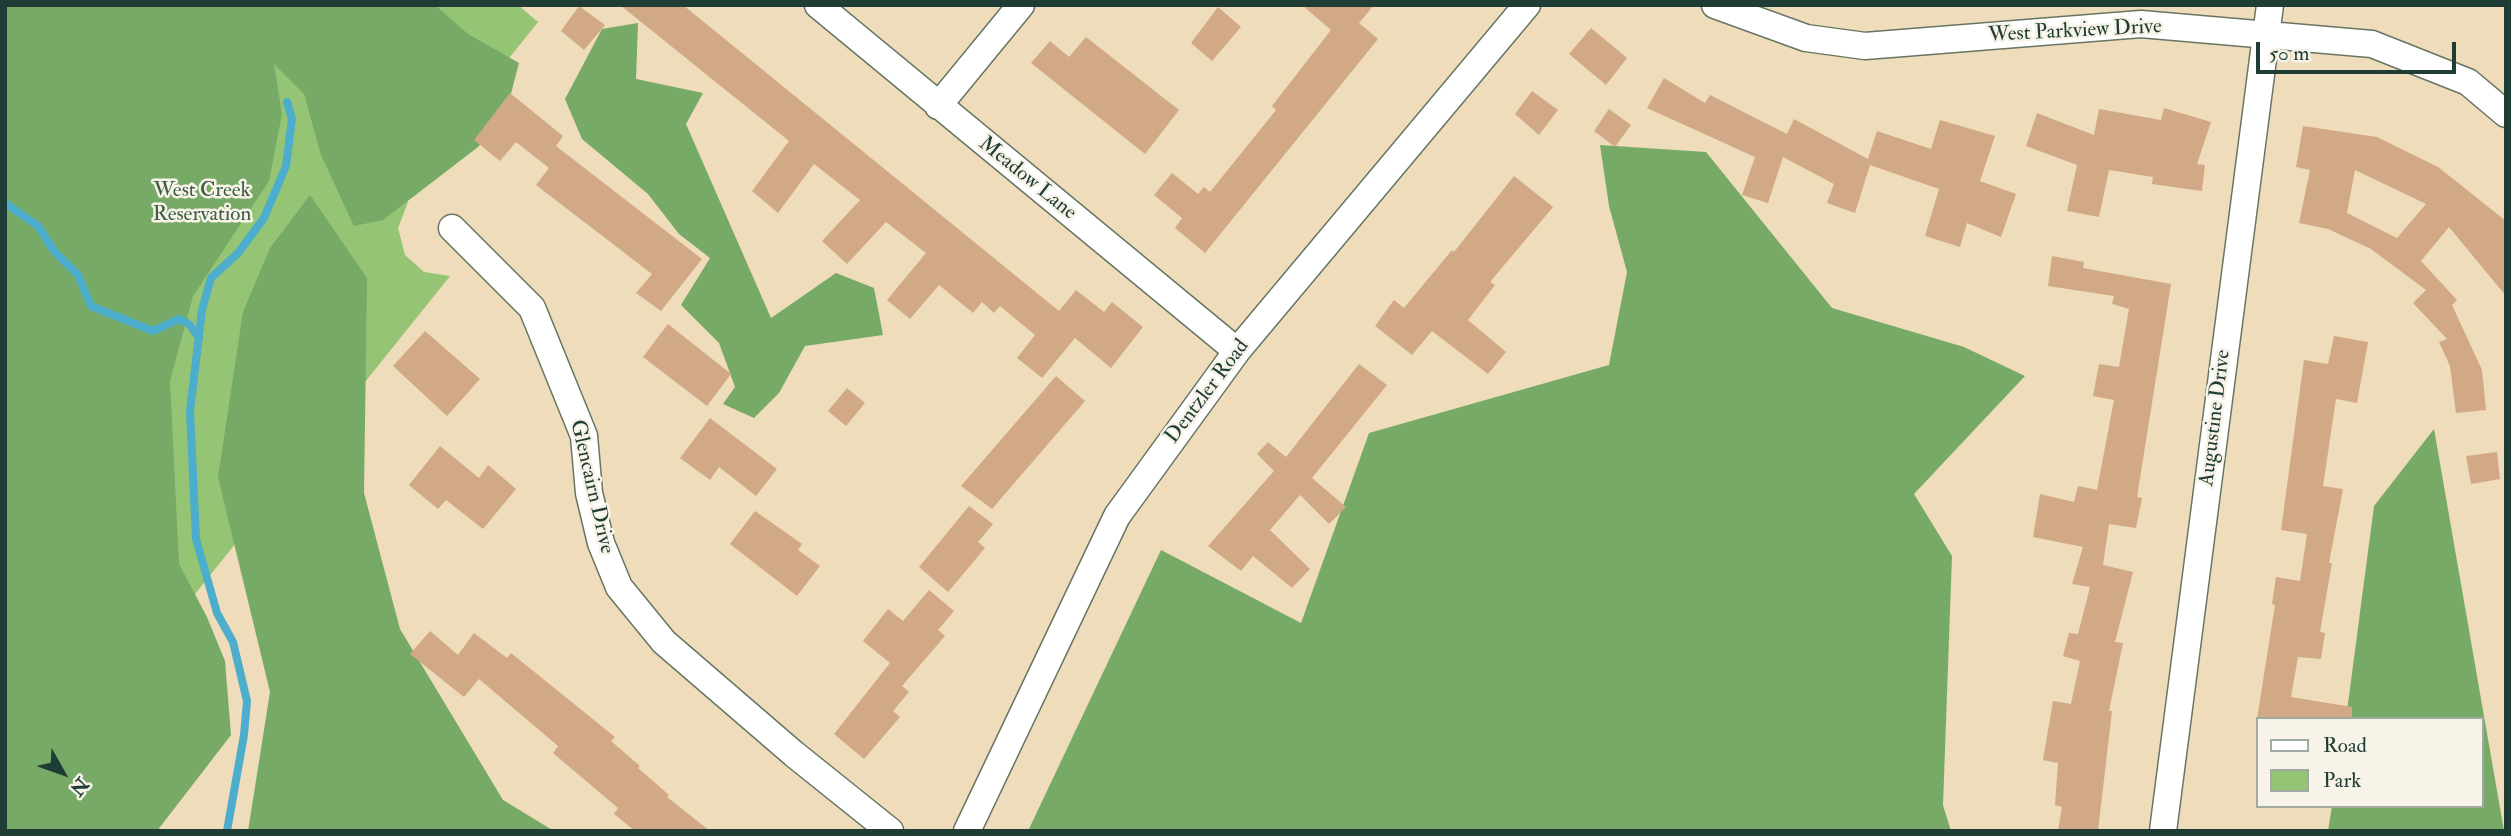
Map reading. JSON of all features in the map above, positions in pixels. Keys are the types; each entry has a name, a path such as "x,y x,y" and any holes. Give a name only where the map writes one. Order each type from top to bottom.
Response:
{"street":[{"name":"Meadow Lane","path":"818,5 1237,351"},
{"path":"938,106 1021,5"},
{"name":"Dentzler Road","path":"967,831 1117,516 1237,351 1527,5"},
{"name":"West Parkview Drive","path":"1715,5 1806,38 1866,46 2141,24 2372,44 2468,82 2506,114"},
{"name":"Augustine Drive","path":"2163,831 2270,5"},
{"name":"Glencairn Drive","path":"452,228 532,308 584,436 589,493 601,542 619,587 664,642 794,754 890,831"}],"green space":[{"name":"West Creek Reservation","path":"5,5 518,5 538,22 400,194 408,202 398,228 405,255 424,272 450,276 5,831"},
{"name":"West Creek Reservation","path":"5,5 435,5 468,34 519,63 504,120 478,147 383,220 354,226 321,155 304,94 274,64 282,114 269,181 193,296 170,381 179,564 207,617 225,661 231,735 157,831 5,831"},
{"path":"638,23 636,79 703,93 686,124 771,318 836,273 874,288 883,335 805,346 779,393 754,418 723,404 735,387 719,343 681,305 710,258 679,234 648,194 582,139 565,99 602,29"},
{"path":"1600,145 1706,152 1832,308 1964,347 2025,376 1914,494 1952,556 1943,805 1951,831 1028,831 1161,550 1301,623 1369,433 1609,365 1627,272 1609,206"},
{"path":"310,195 367,278 364,493 400,629 503,800 554,831 248,831 270,692 218,477 243,312 270,248"},
{"path":"2434,429 2504,831 2328,831 2332,808 2483,808 2483,717 2346,717 2374,506"}],"building":[{"path":"620,5 683,5 1059,311 1076,290 1104,312 1112,302 1143,327 1111,368 1075,338 1042,378 1017,358 1035,335 1000,306 994,313 982,302 973,313 939,285 910,319 887,300 926,253 886,222 847,264 822,241 860,200 814,164 778,213 752,191 789,141"},
{"path":"1302,5 1374,5 1359,23 1378,39 1205,253 1175,228 1182,218 1154,195 1172,173 1198,194 1204,187 1210,192 1276,110 1272,106 1331,30"},
{"path":"579,6 605,25 584,50 561,31"},
{"path":"1218,7 1241,27 1212,61 1191,43"},
{"path":"1591,28 1627,58 1606,85 1569,54"},
{"path":"1086,37 1179,110 1145,154 1031,63 1050,41 1069,57"},
{"path":"1664,78 1705,103 1710,95 1787,134 1794,119 1868,159 1877,131 1931,149 1940,120 1995,136 1980,181 2016,194 2001,237 1967,223 1960,247 1925,236 1939,189 1870,165 1855,213 1827,203 1834,184 1783,157 1768,203 1742,195 1755,157 1647,108"},
{"path":"1532,91 1558,110 1539,135 1515,114"},
{"path":"510,93 563,136 556,146 702,259 661,311 636,293 652,274 536,185 549,168 516,142 500,161 474,140"},
{"path":"2164,108 2211,122 2197,164 2205,165 2202,191 2152,184 2153,177 2109,170 2099,217 2067,211 2077,165 2026,146 2037,113 2094,135 2099,109 2161,120"},
{"path":"1609,109 1631,125 1615,147 1594,131"},
{"path":"2303,126 2377,137 2438,167 2506,221 2506,296 2449,227 2421,261 2457,300 2452,305 2482,370 2486,410 2456,413 2450,366 2439,342 2447,339 2413,303 2426,290 2371,249 2328,229 2299,223 2310,170 2296,167","holes":["2355,170 2426,204 2397,238 2347,213"]},
{"path":"1514,176 1553,207 1490,282 1495,285 1468,320 1506,352 1488,374 1432,331 1412,355 1375,326 1394,300 1404,308 1452,250 1454,252"},
{"path":"2052,256 2084,262 2083,268 2171,284 2137,497 2142,498 2136,528 2109,524 2103,565 2133,572 2115,642 2123,643 2109,711 2112,711 2098,831 2058,831 2062,807 2055,805 2058,763 2043,760 2053,701 2071,704 2080,661 2063,656 2069,633 2078,634 2090,587 2072,584 2083,547 2033,537 2040,494 2074,502 2078,486 2097,490 2114,400 2093,396 2099,364 2119,367 2129,309 2112,304 2114,296 2048,286"},
{"path":"668,324 731,374 707,406 643,357"},
{"path":"425,331 480,379 447,416 393,366"},
{"path":"2334,336 2368,342 2357,403 2336,399 2323,486 2343,489 2320,632 2325,633 2321,659 2298,657 2291,697 2352,707 2352,717 2257,717 2275,605 2272,604 2276,577 2300,581 2307,534 2281,530 2304,360 2328,364"},
{"path":"1359,364 1387,385 1312,478 1346,507 1329,524 1300,495 1270,530 1310,569 1292,588 1253,556 1241,571 1208,546 1274,471 1257,454 1268,442 1286,457"},
{"path":"1056,376 1085,401 992,509 961,486"},
{"path":"847,388 865,403 846,426 828,411"},
{"path":"710,418 777,469 756,496 719,467 710,480 680,458"},
{"path":"440,446 479,478 488,465 516,489 483,529 446,500 438,509 409,485"},
{"path":"2497,452 2500,479 2471,484 2466,456"},
{"path":"969,506 993,524 978,542 985,548 948,592 919,567"},
{"path":"755,511 802,544 798,550 820,566 797,596 730,544"},
{"path":"929,590 954,611 938,630 945,636 902,686 909,692 893,711 900,717 864,759 834,734 890,663 863,641 888,609 903,621"},
{"path":"430,631 458,655 474,633 507,658 511,653 615,737 611,741 669,795 667,797 710,831 635,831 614,814 618,808 553,753 558,746 479,679 464,697 410,654"}],"waterway":[{"path":"227,831 244,735 247,701 233,642 217,613 196,539 190,411 202,310 211,278 238,253 264,218 286,166 292,119 287,102"},
{"path":"5,203 38,226 54,251 78,275 91,306 153,331 179,319 189,324 199,338"}]}
